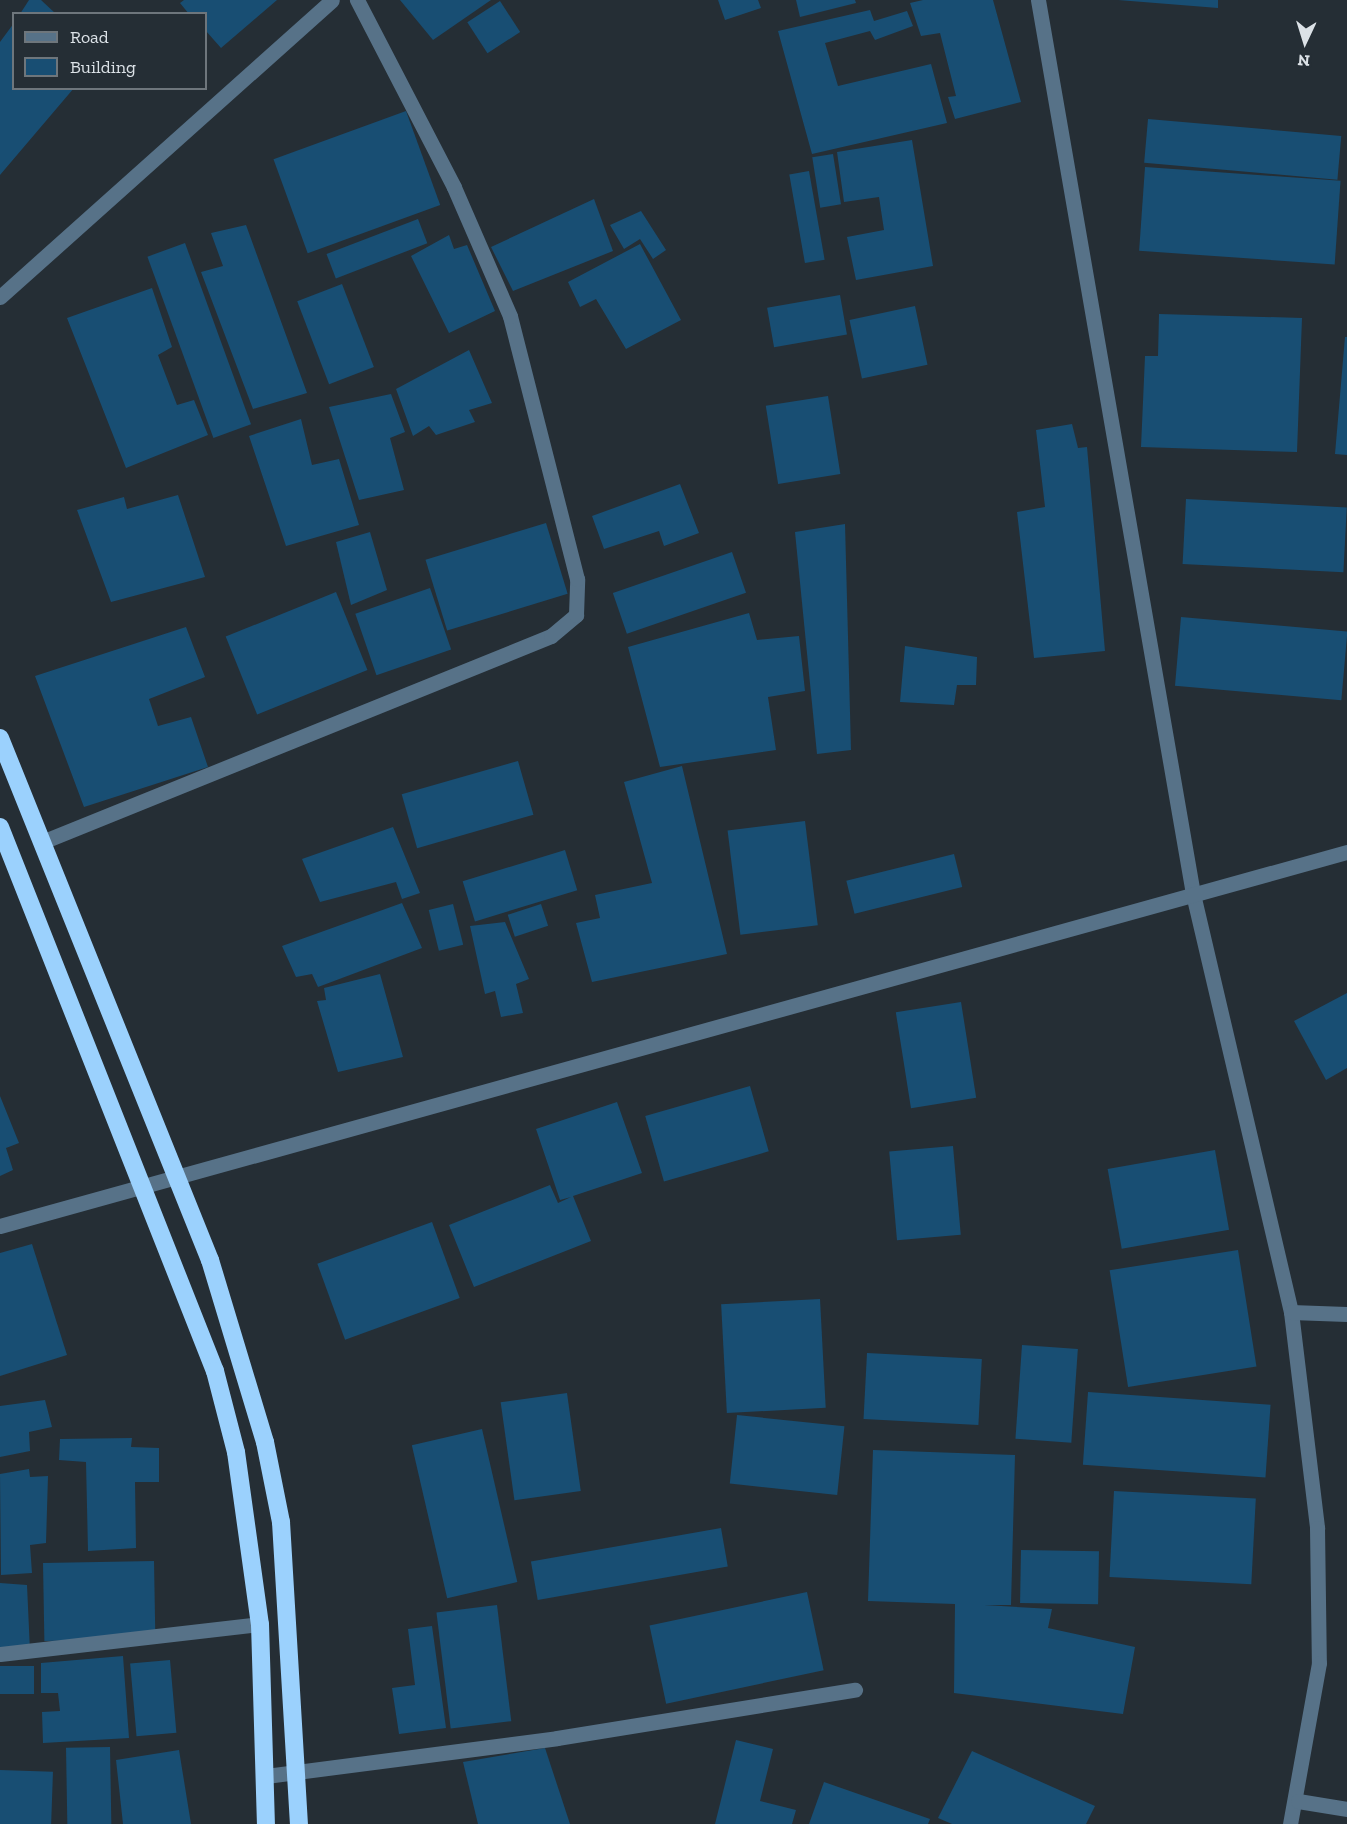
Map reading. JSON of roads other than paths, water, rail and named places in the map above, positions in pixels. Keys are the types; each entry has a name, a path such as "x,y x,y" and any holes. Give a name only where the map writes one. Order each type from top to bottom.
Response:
{"highway":[{"path":"0,738 210,1260 265,1442 280,1521 298,1774 299,1824"},
{"path":"0,827 215,1371 236,1452 260,1624 266,1824"}],"street":[{"path":"0,297 332,0"},
{"path":"42,842 551,636 576,615 577,579 510,316 454,187 357,0"},
{"path":"1038,0 1193,894 1291,1312 1317,1528 1319,1663 1298,1801 1290,1824"},
{"path":"0,1226 143,1188 385,1115 1347,852"},
{"path":"1291,1312 1347,1314"},
{"path":"0,1654 260,1624"},
{"path":"266,1776 298,1774 855,1690"},
{"path":"1298,1801 1347,1809"}]}
